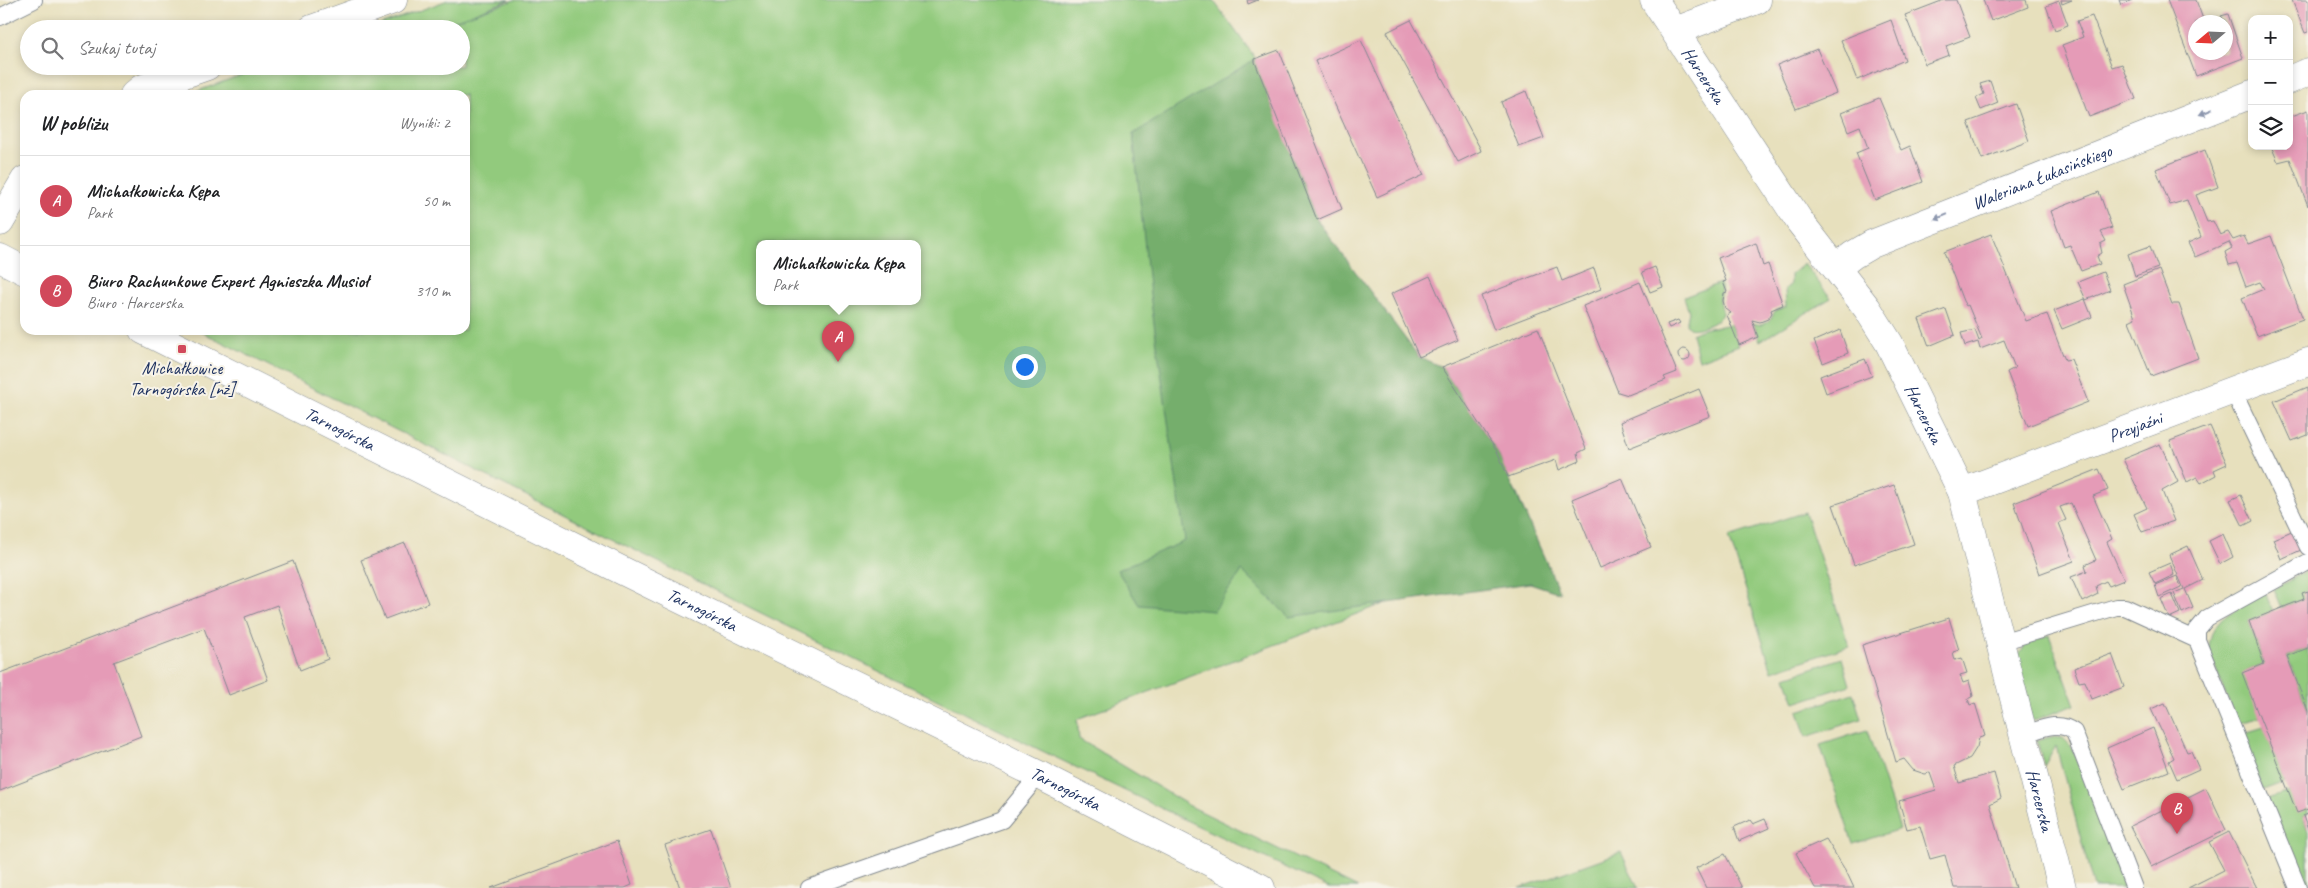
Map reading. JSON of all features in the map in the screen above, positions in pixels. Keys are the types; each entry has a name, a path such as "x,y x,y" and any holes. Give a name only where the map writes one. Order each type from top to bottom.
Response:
{"street":[{"path":"337,20 394,0"},
{"name":"Harcerska","path":"1654,0 1800,222 1867,308 1889,343 1962,492 2062,888"},
{"path":"1675,31 1758,0"},
{"path":"2293,78 2308,72"},
{"path":"141,90 182,75"},
{"name":"Waleriana Łukasińskiego","path":"1836,268 1872,244 2248,96"},
{"path":"0,222 20,188"},
{"path":"0,258 20,268"},
{"name":"Tarnogórska","path":"153,335 619,569 1039,775 1261,888"},
{"name":"Przyjaźni","path":"1962,492 2308,362"}],"lane":[{"path":"0,17 34,0"},
{"path":"2233,391 2308,547"},
{"path":"2298,888 2197,640 2197,630 2200,623 2207,618 2308,562"},
{"path":"2001,642 2116,606 2125,607 2197,640"},
{"path":"2022,735 2060,724 2068,726 2074,732 2134,888"},
{"path":"809,888 1002,820 1039,775"}],"green space":[{"path":"448,0 509,0 457,20 394,20"},
{"path":"514,0 1213,0 1256,59 1317,219 1365,305 1506,476 1517,494 1538,546 1077,719 1079,739 1188,805 1358,888 1329,888 1044,752 761,613 208,335 470,335 470,90 201,90 241,75 470,75 470,20 457,20"},
{"path":"1255,59 1317,220 1419,357 1442,367 1498,453 1560,593 1530,583 1289,617 1242,571 1214,611 1139,605 1117,570 1185,541 1150,295 1133,134"},
{"path":"1804,264 1831,298 1760,341 1753,323 1761,325 1769,321 1775,311 1786,307 1785,289 1791,284 1791,274"},
{"path":"1720,283 1719,301 1722,312 1720,316 1708,325 1693,329 1689,328 1686,324 1689,312 1684,297"},
{"path":"1730,324 1739,345 1699,360 1692,334 1701,330"},
{"path":"1805,512 1849,646 1772,671 1729,537"},
{"path":"2308,570 2308,591 2303,593 2304,599 2282,608 2274,589"},
{"path":"2266,593 2273,612 2249,621 2264,664 2243,673 2260,717 2237,724 2209,651 2210,639 2220,621"},
{"path":"2049,635 2075,705 2032,721 2018,656 2027,643"},
{"path":"2308,648 2308,711 2287,656"},
{"path":"1842,658 1850,685 1795,703 1786,677"},
{"path":"1853,693 1861,719 1806,737 1798,711"},
{"path":"2264,727 2285,782 2263,790 2241,734"},
{"path":"1867,730 1900,829 1853,844 1820,745"},
{"path":"2050,737 2063,738 2072,747 2127,888 2094,888 2056,746 2044,766 2037,741"},
{"path":"2289,792 2308,809 2308,814 2303,816 2308,831 2308,886 2302,879 2267,799"},
{"path":"1621,852 1638,888 1520,888"}],"building":[{"path":"1247,0 1258,0 1248,4"},
{"path":"1944,0 1956,0 1970,37 1946,46 1949,55 1925,64 1905,15"},
{"path":"1983,0 2026,0 2028,7 1991,21"},
{"path":"2061,0 2072,0 2062,4"},
{"path":"2119,0 2132,0 2121,5"},
{"path":"2167,0 2196,0 2201,15 2188,15 2188,55"},
{"path":"2292,0 2308,0 2308,32 2305,33"},
{"path":"2059,1 2068,25 2055,30 2046,6"},
{"path":"2092,16 2112,67 2122,64 2136,99 2089,117 2062,45 2083,37 2077,21"},
{"path":"1411,20 1481,151 1458,162 1387,32"},
{"path":"1891,20 1905,60 1857,80 1841,40"},
{"path":"2233,29 2243,58 2196,76 2190,60 2233,60"},
{"path":"1361,40 1424,175 1377,197 1315,61"},
{"path":"1817,49 1836,93 1796,109 1777,65"},
{"path":"1279,50 1342,209 1317,220 1255,62 1255,59"},
{"path":"1990,81 1998,103 1981,110 1976,98 1984,94 1980,84"},
{"path":"1526,91 1544,138 1519,147 1501,102"},
{"path":"1879,98 1901,150 1910,146 1923,182 1875,200 1856,153 1868,148 1860,126 1848,131 1841,113"},
{"path":"2016,104 2029,141 1982,159 1968,122"},
{"path":"2308,110 2308,206 2290,159 2278,162 2273,150 2293,150 2293,116"},
{"path":"2205,150 2218,187 2196,195 2207,222 2213,221 2220,235 2228,232 2233,240 2244,236 2248,244 2271,236 2303,319 2257,336 2242,298 2264,289 2260,282 2246,287 2237,263 2229,265 2225,252 2232,248 2229,242 2195,257 2188,243 2201,237 2187,200 2170,205 2156,169"},
{"path":"2099,192 2112,228 2101,232 2106,241 2100,244 2102,253 2097,256 2100,264 2081,271 2070,245 2064,247 2051,211"},
{"path":"1991,234 2026,321 2047,314 2065,360 2071,359 2088,402 2028,426 2007,372 2015,368 2004,340 1980,349 1978,342 1965,346 1961,333 1975,330 1979,341 1982,339 1968,305 1966,306 1963,301 1944,252"},
{"path":"1756,243 1763,266 1768,264 1783,305 1771,310 1772,313 1768,319 1760,322 1752,320 1758,337 1739,345 1727,315 1731,313 1725,308 1723,301 1724,293 1727,292 1723,282 1726,281 1718,258"},
{"path":"2150,246 2158,268 2135,276 2128,254"},
{"path":"1557,267 1562,281 1594,268 1601,289 1494,330 1481,296"},
{"path":"1655,267 1663,287 1650,292 1642,272"},
{"path":"2159,270 2172,304 2179,304 2198,358 2151,376 2129,321 2135,318 2123,284"},
{"path":"2103,272 2110,290 2086,300 2078,282"},
{"path":"1430,276 1458,340 1419,357 1391,294"},
{"path":"1640,282 1677,372 1664,377 1666,380 1628,395 1618,392 1583,306"},
{"path":"2085,299 2092,317 2062,329 2054,311"},
{"path":"1946,309 1955,335 1929,346 1919,319"},
{"path":"1678,320 1680,323 1669,328 1667,324"},
{"path":"1538,328 1586,449 1578,453 1580,461 1559,470 1556,460 1508,477 1498,453 1442,367"},
{"path":"1840,330 1848,353 1823,363 1814,341"},
{"path":"1682,349 1686,349 1690,355 1686,361 1682,361 1678,357 1678,353"},
{"path":"1865,359 1872,376 1826,393 1820,376"},
{"path":"2308,387 2308,435 2292,441 2274,401"},
{"path":"1699,389 1710,416 1629,448 1620,422"},
{"path":"2210,426 2227,464 2214,470 2216,475 2201,483 2197,477 2187,482 2170,441"},
{"path":"2160,444 2178,482 2162,491 2174,521 2142,532 2134,514 2147,508 2123,459"},
{"path":"2099,469 2108,490 2093,496 2112,539 2107,542 2124,580 2109,586 2106,581 2096,586 2098,594 2082,602 2071,577 2087,571 2085,565 2096,560 2071,503 2060,507 2066,520 2059,523 2074,561 2039,574 2014,503"},
{"path":"1622,478 1651,547 1600,568 1572,499"},
{"path":"1894,485 1914,544 1854,565 1833,505"},
{"path":"2241,495 2253,521 2243,526 2230,500"},
{"path":"2294,530 2301,550 2281,559 2273,539"},
{"path":"2223,534 2233,557 2220,564 2209,541"},
{"path":"405,543 428,603 385,619 361,560"},
{"path":"2188,546 2203,580 2185,589 2193,608 2182,613 2174,593 2184,589 2169,555"},
{"path":"293,561 328,659 300,670 277,605 245,617 268,680 229,695 204,628 114,662 141,736 0,791 0,673"},
{"path":"2170,563 2174,575 2155,584 2149,572"},
{"path":"2177,576 2181,587 2159,597 2155,585"},
{"path":"2308,591 2308,648 2287,656 2308,711 2308,809 2297,813 2242,673 2264,664 2249,621 2304,599 2302,593"},
{"path":"2172,594 2180,613 2169,618 2161,599"},
{"path":"1949,618 1959,650 1953,652 1955,660 1962,658 1967,673 1960,675 1963,683 1969,681 1973,696 1968,699 1970,705 1975,703 1985,736 1979,738 1977,747 1970,758 1954,766 1959,783 1994,773 2001,798 1990,804 2015,888 1954,888 1945,855 1930,859 1920,826 1907,829 1899,801 1936,790 1930,773 1925,774 1913,770 1904,759 1896,762 1862,645"},
{"path":"2112,654 2124,687 2092,699 2085,681 2079,682 2074,668"},
{"path":"2165,703 2187,752 2191,751 2199,769 2177,779 2169,761 2174,758 2151,709"},
{"path":"2153,728 2169,771 2124,789 2107,748"},
{"path":"2206,788 2226,830 2151,867 2130,826"},
{"path":"2308,814 2308,830 2303,816"},
{"path":"1765,819 1769,828 1739,841 1734,827 1750,820 1753,824"},
{"path":"711,829 731,888 680,888 665,845"},
{"path":"2229,832 2257,888 2188,888 2224,870 2209,842"},
{"path":"1826,839 1854,888 1815,888 1796,853"},
{"path":"617,841 632,885 625,888 491,888"},
{"path":"1725,854 1742,888 1706,888 1696,868"}],"place":[{"name":"Michałkowice Tarnogórska [nż]","path":"182,349"},
{"name":"Michałkowicka Kępa","path":"838,362"},
{"name":"Biuro Rachunkowe Expert Agnieszka Musioł","path":"2177,834"}]}
